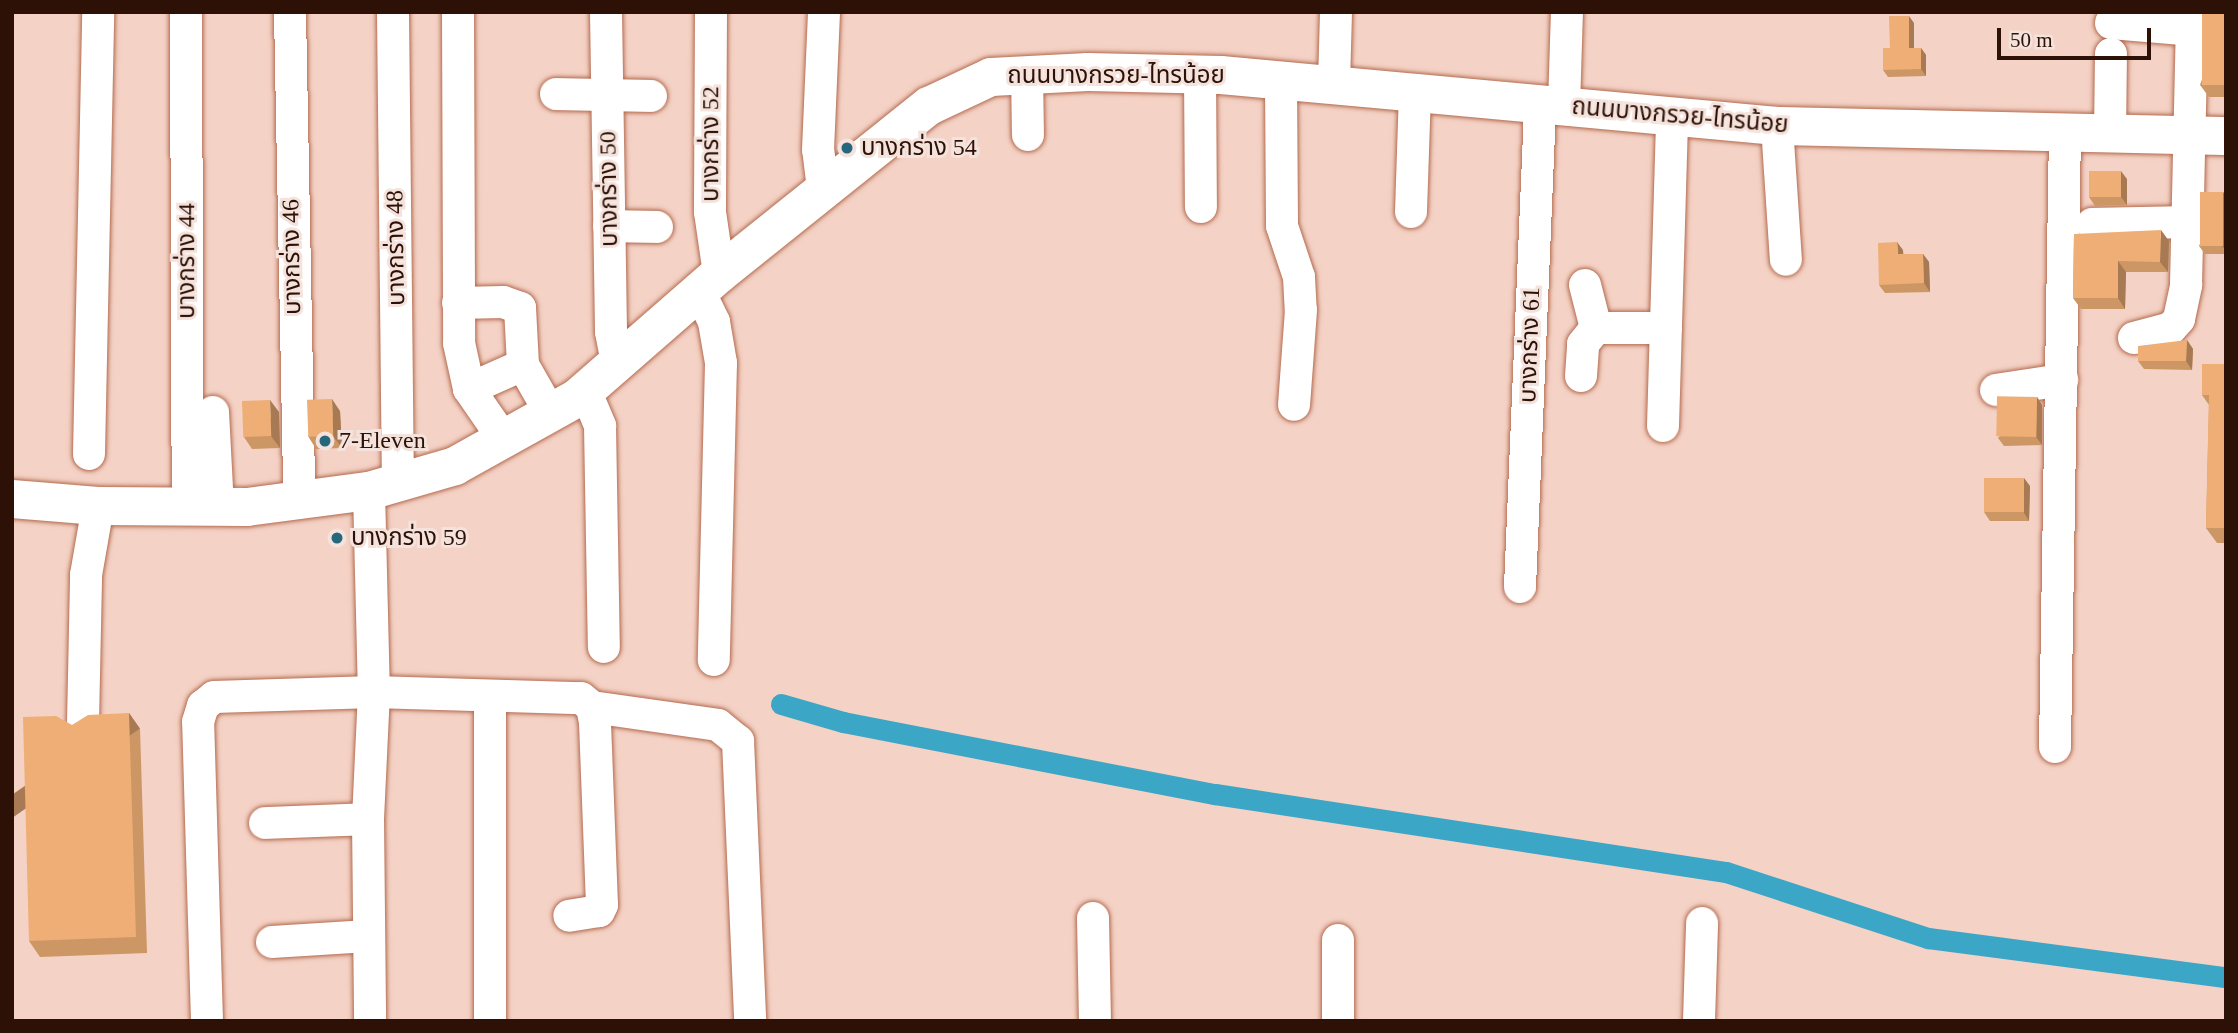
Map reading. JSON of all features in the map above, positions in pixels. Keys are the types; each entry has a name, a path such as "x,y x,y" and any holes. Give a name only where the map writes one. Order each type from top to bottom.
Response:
{"main road":[{"name":"ถนนบางกรวย-ไทรน้อย","path":"12,499 98,506 203,509 299,502 384,487 455,466 505,441 585,390 823,189 929,106 991,77 1027,73 1199,74 1334,84 1777,126 2207,136"}],"street":[{"path":"89,454 98,12"},
{"name":"บางกร่าง 44","path":"186,12 203,509"},
{"name":"บางกร่าง 46","path":"290,12 299,502"},
{"name":"บางกร่าง 48","path":"384,487 393,12"},
{"path":"458,12 459,343 469,389 505,441"},
{"name":"บางกร่าง 50","path":"606,12 611,332 617,365"},
{"name":"บางกร่าง 52","path":"711,12 709,284 721,363 714,660"},
{"path":"823,189 818,150 824,12"},
{"path":"1334,84 1336,12"},
{"name":"บางกร่าง 61","path":"1520,587 1552,105 1567,12"},
{"path":"2111,23 2192,21 2207,136 2187,222 2186,285 2179,319 2160,333 2134,338"},
{"path":"2110,134 2111,54"},
{"path":"1027,73 1028,135"},
{"path":"1199,74 1201,207"},
{"path":"1281,81 1282,226 1299,277 1301,310 1294,405"},
{"path":"1411,212 1415,93"},
{"path":"556,94 651,96"},
{"path":"1663,426 1672,116"},
{"path":"1777,126 1786,260"},
{"path":"2055,747 2065,134"},
{"path":"2092,224 2187,222"},
{"path":"609,226 657,228"},
{"path":"1585,285 1596,328"},
{"path":"458,303 503,302 520,307 523,365 551,414"},
{"path":"1596,328 1666,328"},
{"path":"1581,376 1583,344 1596,328"},
{"path":"469,389 523,365"},
{"path":"1996,390 2062,380"},
{"path":"585,390 600,426 604,647"},
{"path":"203,509 213,412"},
{"path":"370,1021 368,819 384,487"},
{"path":"83,723 86,575 98,506"},
{"path":"207,1021 198,722 203,706 214,697 374,692 581,698 592,708 718,725 738,741 750,1021"},
{"path":"489,696 490,1021"},
{"path":"569,916 599,911 602,905 592,708"},
{"path":"265,823 368,819"},
{"path":"1093,918 1095,1021"},
{"path":"1699,1021 1702,923"},
{"path":"272,942 368,936"},
{"path":"1338,940 1338,1021"}],"building":[{"path":"2202,12 2225,12 2225,85 2202,85"},
{"path":"1889,16 1909,16 1909,48 1921,48 1921,69 1883,70 1883,48 1890,48"},
{"path":"2089,171 2121,171 2121,197 2089,197"},
{"path":"2200,192 2223,192 2223,246 2200,246"},
{"path":"2161,230 2160,262 2118,261 2118,298 2073,298 2074,234"},
{"path":"1897,242 1898,254 1923,254 1924,283 1879,285 1878,243"},
{"path":"2187,340 2186,361 2138,361 2138,346"},
{"path":"2202,364 2226,364 2226,528 2206,528 2209,395 2202,395"},
{"path":"1997,396 2037,397 2036,437 1996,436"},
{"path":"332,399 333,436 308,437 307,400"},
{"path":"270,400 271,436 243,437 242,401"},
{"path":"1984,478 2024,478 2024,512 1984,512"},
{"path":"129,713 136,937 29,941 23,717 56,716 72,725 88,715"}],"waterway":[{"path":"781,704 843,722 1215,794 1726,872 1928,938 2226,977"}],"place":[{"name":"บางกร่าง 54","path":"847,148"},
{"name":"7-Eleven","path":"325,441"},
{"name":"บางกร่าง 59","path":"337,538"}]}
